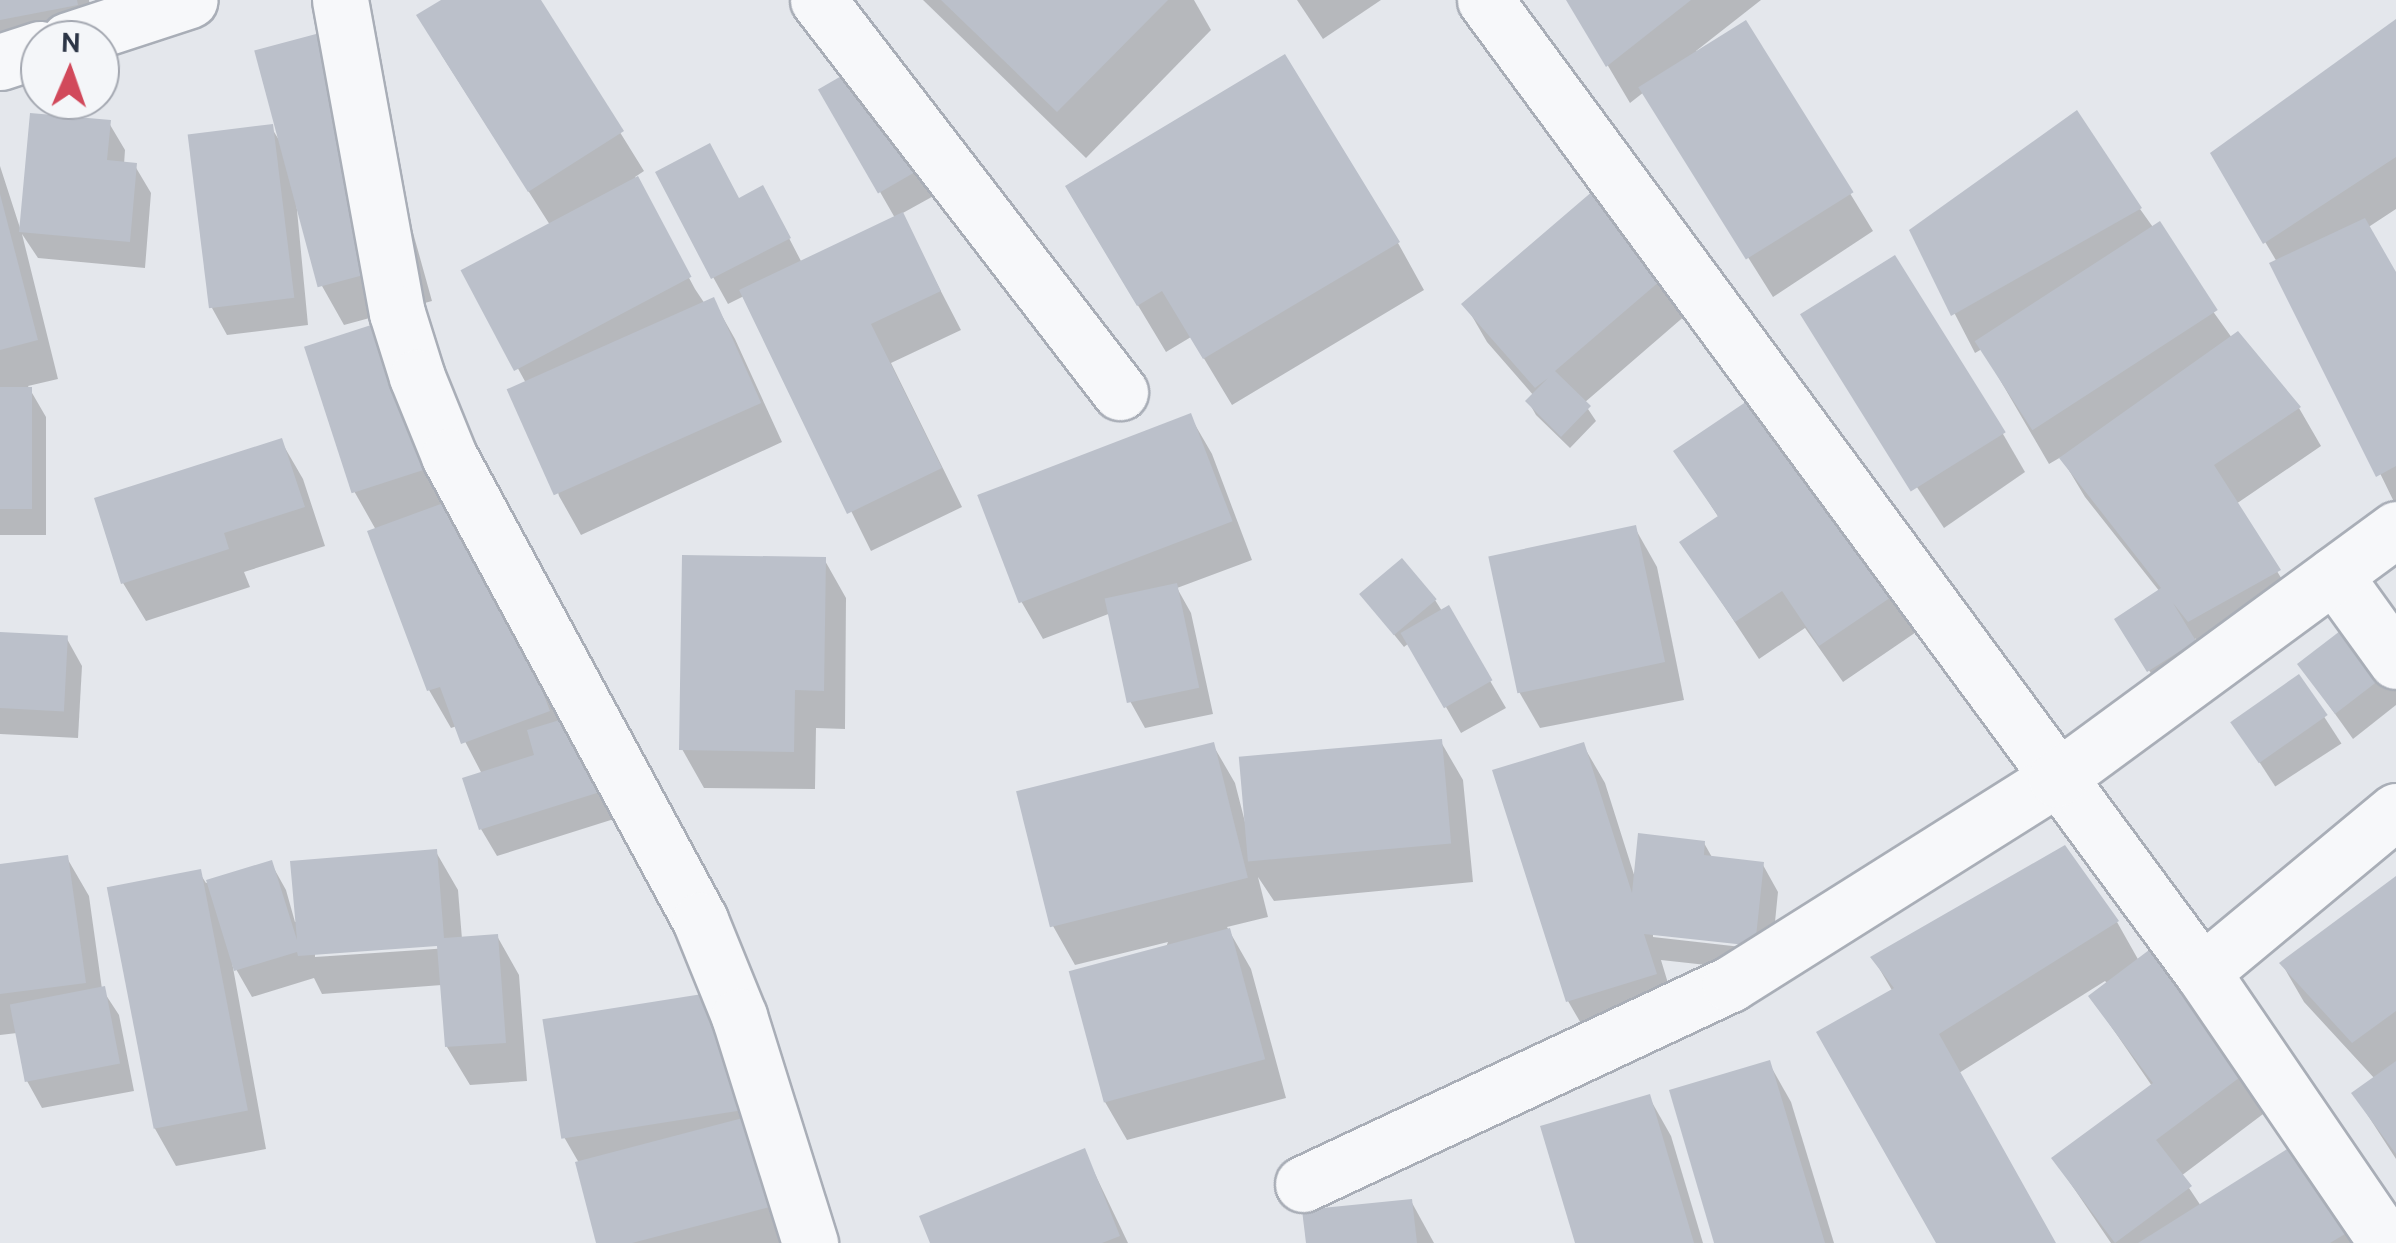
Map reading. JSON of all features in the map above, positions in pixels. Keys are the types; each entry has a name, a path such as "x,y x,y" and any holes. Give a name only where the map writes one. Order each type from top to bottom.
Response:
{"street":[{"path":"120,23 190,0"},
{"path":"340,0 397,313 417,377 449,456 700,920 739,1016 810,1243"},
{"path":"818,0 1120,392"},
{"path":"1484,0 2202,972 2387,1243"},
{"path":"1303,1184 1730,984 2056,779 2396,529"},
{"path":"2334,575 2396,661"},
{"path":"2202,972 2396,811"}],"building":[{"path":"0,0 77,0 78,5 0,20"},
{"path":"441,0 541,0 624,131 528,192 416,15"},
{"path":"941,0 1168,0 1057,112"},
{"path":"1566,0 1691,0 1606,67"},
{"path":"2396,19 2396,157 2263,244 2210,153"},
{"path":"1746,20 1854,192 1746,259 1638,87"},
{"path":"346,26 409,263 318,287 254,51"},
{"path":"1285,54 1400,242 1203,359 1162,291 1137,306 1065,186"},
{"path":"876,56 936,160 878,193 818,90"},
{"path":"2077,110 2142,208 1951,316 1909,230"},
{"path":"29,120 111,120 107,160 137,163 130,242 19,232"},
{"path":"273,124 294,298 209,308 188,134"},
{"path":"710,143 739,198 763,185 791,238 711,279 655,172"},
{"path":"638,176 692,277 514,371 461,270"},
{"path":"1594,190 1667,275 1555,371 1591,406 1561,437 1525,401 1548,378 1535,388 1461,304"},
{"path":"0,194 38,340 0,350"},
{"path":"903,212 941,291 871,324 942,468 847,514 739,290"},
{"path":"2365,218 2396,272 2396,466 2376,477 2269,263"},
{"path":"2160,221 2218,310 2032,430 1975,341"},
{"path":"1895,255 2006,432 1911,492 1800,314"},
{"path":"714,297 761,403 554,495 507,389"},
{"path":"402,315 450,461 352,493 304,347"},
{"path":"2238,331 2301,407 2214,465 2281,570 2188,622 2173,603 2196,641 2147,672 2114,619 2161,588 2059,458"},
{"path":"0,387 32,387 32,509 0,509"},
{"path":"1768,387 1906,587 1819,646 1782,591 1735,622 1679,542 1718,516 1673,451"},
{"path":"1191,413 1233,521 1019,603 977,495"},
{"path":"282,438 305,507 224,533 229,549 121,584 94,498"},
{"path":"468,494 550,711 461,744 440,687 427,691 367,531"},
{"path":"1636,525 1665,662 1517,693 1488,556"},
{"path":"682,555 826,557 824,691 795,690 794,752 679,750"},
{"path":"1402,558 1437,599 1394,635 1359,594"},
{"path":"1177,583 1199,688 1127,703 1105,598"},
{"path":"1449,605 1492,680 1444,708 1401,633"},
{"path":"2374,605 2396,667 2335,714 2297,664"},
{"path":"0,632 68,636 64,711 0,708"},
{"path":"2299,674 2328,715 2259,763 2230,722"},
{"path":"576,715 600,792 479,830 462,778 534,755 527,730"},
{"path":"1442,739 1451,844 1248,861 1239,757"},
{"path":"1214,742 1248,878 1050,927 1016,791"},
{"path":"1584,742 1632,893 1638,833 1705,841 1704,855 1764,862 1755,946 1644,934 1657,974 1566,1002 1492,770"},
{"path":"2065,845 2119,921 1939,1034 2056,1243 1936,1243 1816,1032 1894,988 1870,957"},
{"path":"437,849 444,938 498,934 506,1043 445,1047 437,946 298,956 297,952 234,971 206,880 272,860 297,940 290,861"},
{"path":"68,855 86,983 0,994 0,864"},
{"path":"201,869 248,1110 154,1129 107,887"},
{"path":"2396,876 2396,1011 2352,1043 2279,963"},
{"path":"1230,928 1265,1059 1104,1103 1069,971"},
{"path":"2165,938 2259,1063 2156,1140 2192,1186 2115,1243 2051,1158 2153,1083 2088,996"},
{"path":"105,986 120,1064 25,1082 10,1005"},
{"path":"734,989 753,1109 561,1139 542,1019"},
{"path":"1770,1060 1825,1243 1714,1243 1669,1090"},
{"path":"2396,1061 2396,1154 2351,1093"},
{"path":"1650,1094 1694,1243 1575,1243 1540,1126"},
{"path":"758,1114 781,1204 632,1243 596,1243 575,1162"},
{"path":"2295,1144 2350,1231 2330,1243 2138,1243"},
{"path":"1085,1148 1120,1236 1102,1243 930,1243 919,1216"},
{"path":"1412,1199 1417,1243 1306,1243 1302,1210"}]}
